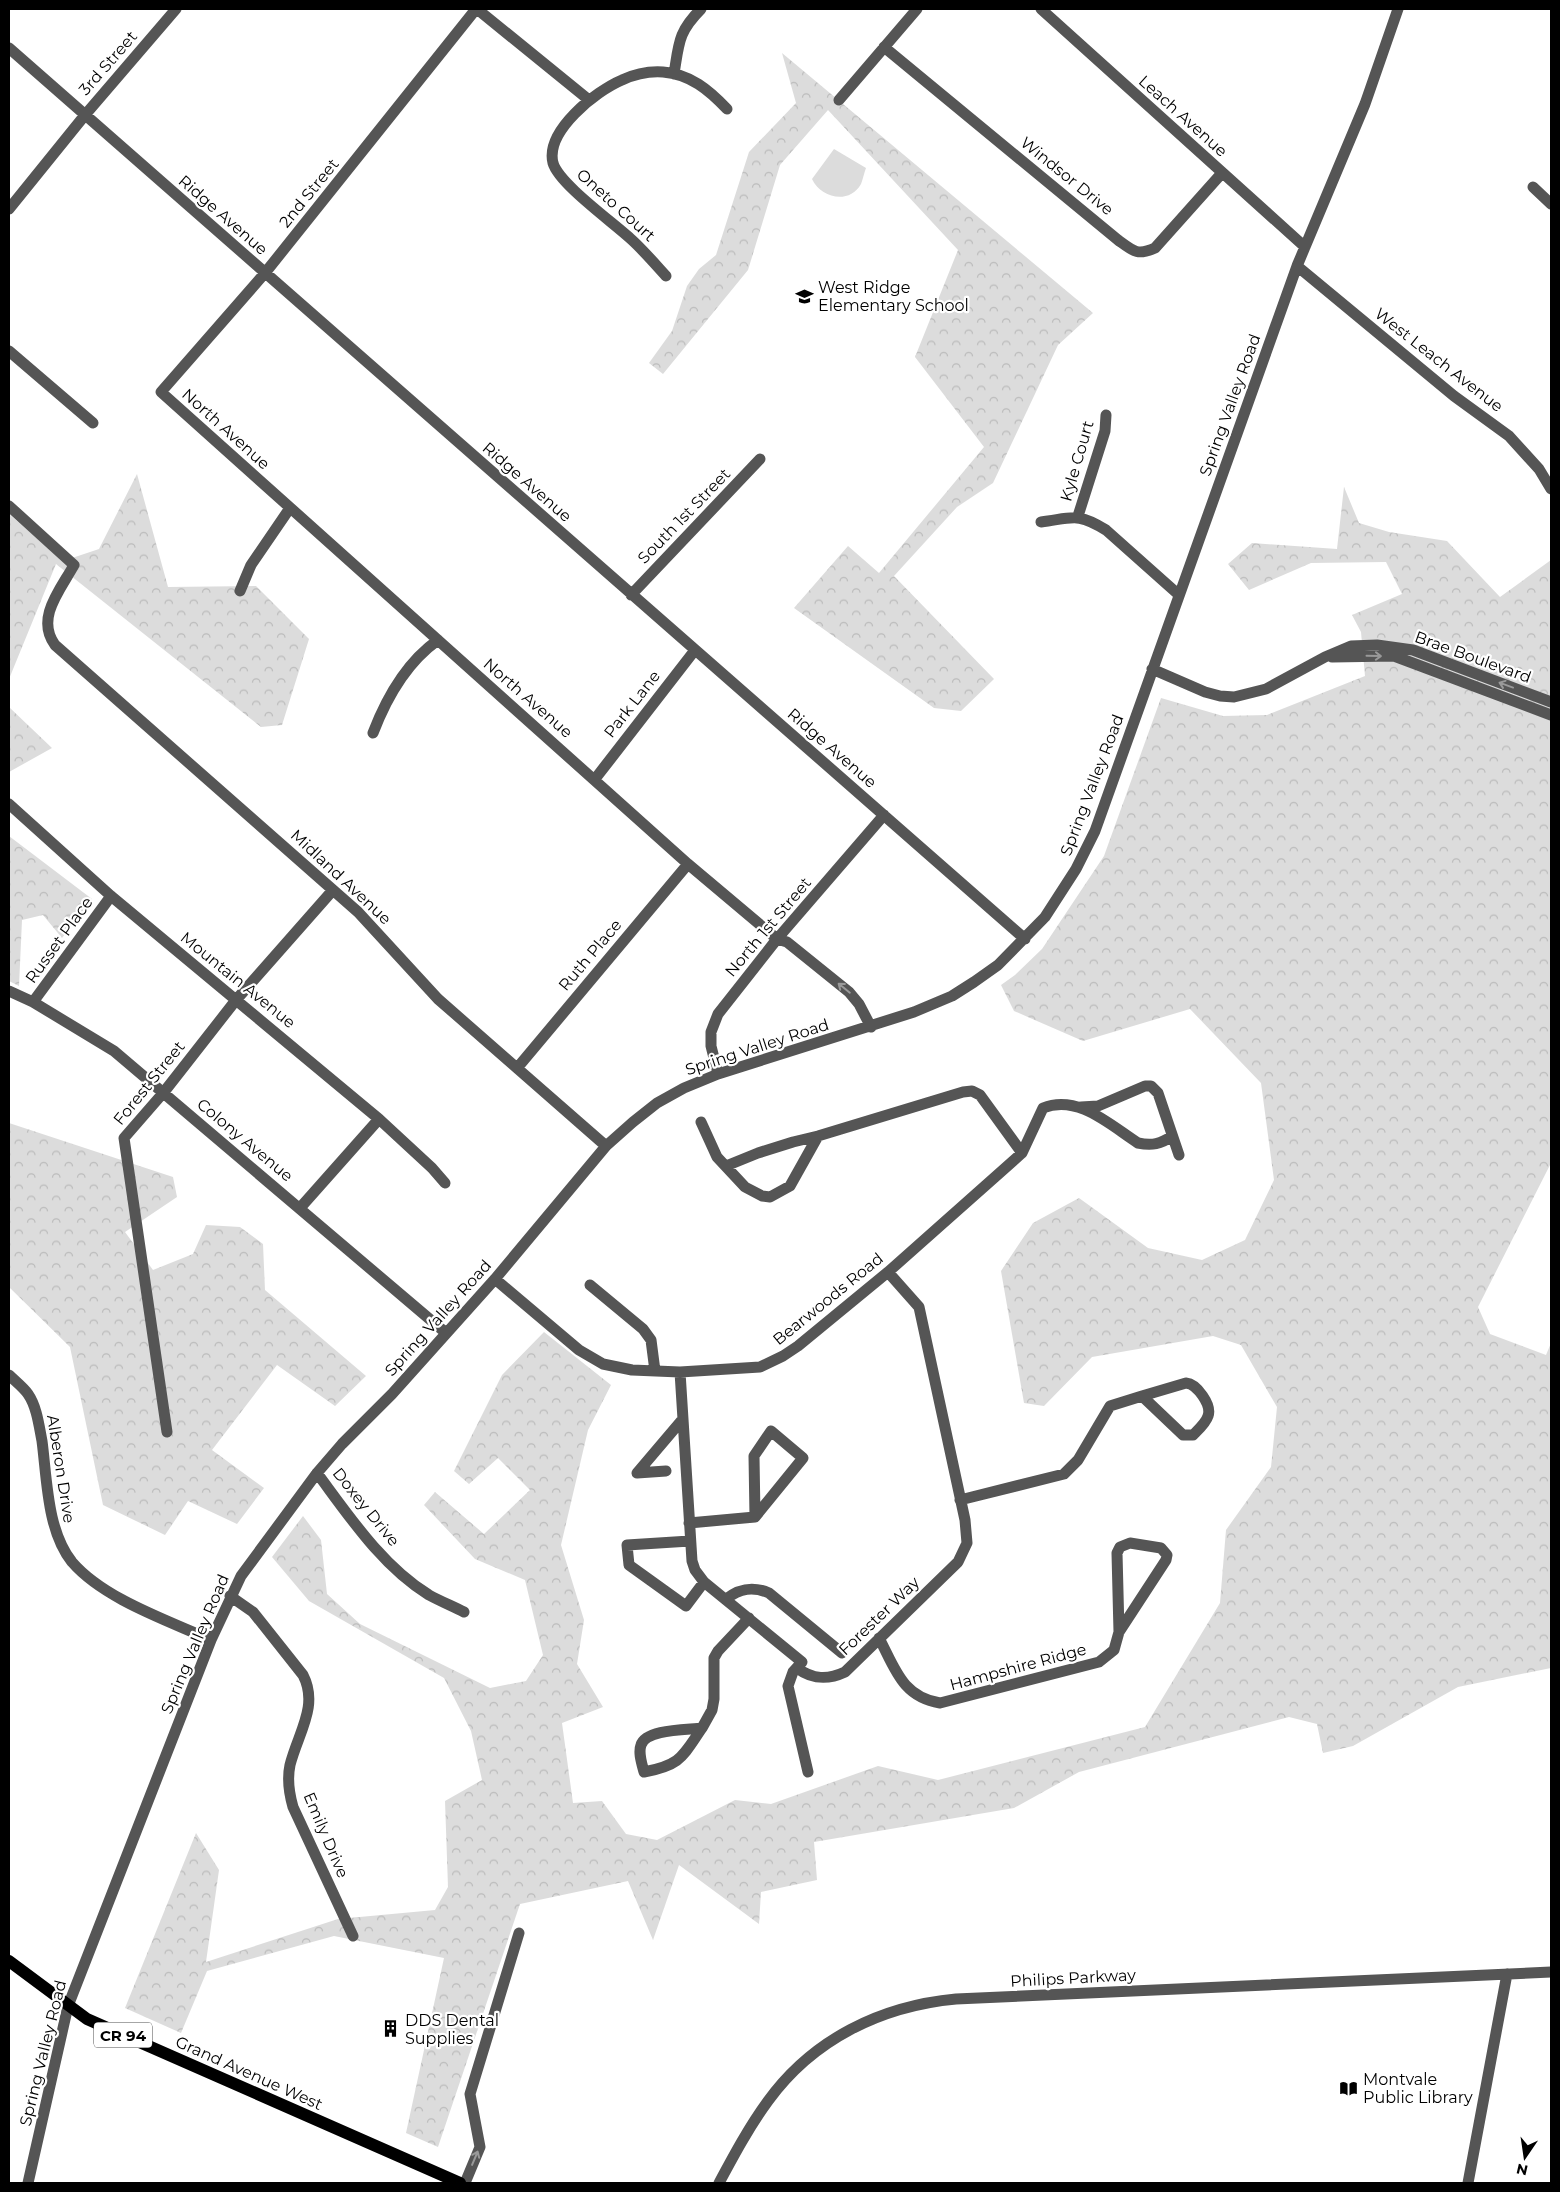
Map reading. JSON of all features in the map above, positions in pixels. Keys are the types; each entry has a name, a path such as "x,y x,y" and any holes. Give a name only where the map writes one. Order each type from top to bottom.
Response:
{"main road":[{"name":"Grand Avenue West","path":"9,1961 68,2006 94,2022 460,2183"}],"street":[{"name":"3rd Street","path":"9,210 85,115 176,9"},
{"path":"477,9 589,100"},
{"name":"2nd Street","path":"161,392 265,274 477,9"},
{"path":"674,74 682,32 701,9"},
{"path":"839,100 917,9"},
{"name":"Leach Avenue","path":"1041,9 1305,246"},
{"name":"Spring Valley Road","path":"28,2183 68,2006 211,1640 230,1596 254,1556 317,1473 342,1444 392,1394 494,1279 606,1146 657,1103 684,1088 718,1074 871,1027 952,996 998,965 1045,917 1062,893 1095,831 1297,266 1365,104 1398,9"},
{"name":"Windsor Drive","path":"884,47 1118,240 1133,250 1144,253 1155,248 1222,173"},
{"name":"Ridge Avenue","path":"9,48 1025,939"},
{"name":"Oneto Court","path":"666,276 633,240 561,177 556,170 552,151 555,141 574,114 589,100 614,83 648,72 674,74 702,85 727,109"},
{"path":"1533,187 1551,204"},
{"name":"West Leach Avenue","path":"1297,266 1454,396 1509,436 1534,464 1551,489"},
{"path":"9,351 93,423"},
{"name":"North Avenue","path":"161,392 688,864 777,939 788,942 849,992 859,1004 871,1027"},
{"name":"Kyle Court","path":"1078,516 1105,431 1106,415"},
{"name":"South 1st Street","path":"631,595 760,459"},
{"name":"Midland Avenue","path":"9,506 74,565 48,611 46,621 50,637 55,645 333,890 383,938 438,999 606,1146"},
{"path":"240,591 251,565 290,508"},
{"path":"1041,522 1078,516 1092,521 1106,530 1179,595"},
{"path":"373,733 390,695 423,653 438,640"},
{"name":"Brae Boulevard","path":"1152,669 1205,692 1234,697 1266,689 1325,657 1351,646 1377,645 1413,650 1551,702"},
{"name":"Park Lane","path":"594,779 695,650"},
{"name":"Brae Boulevard","path":"1325,657 1394,656 1551,715"},
{"name":"Mountain Avenue","path":"9,804 111,896 379,1119 432,1168 445,1184"},
{"name":"North 1st Street","path":"718,1074 710,1046 711,1032 718,1014 777,939 884,815"},
{"name":"Ruth Place","path":"518,1068 688,864"},
{"name":"Forest Street","path":"168,1432 124,1138 164,1092 236,1000 333,890"},
{"name":"Russet Place","path":"33,1002 111,896"},
{"name":"Colony Avenue","path":"9,991 33,1002 114,1051 446,1333"},
{"name":"Bearwoods Road","path":"494,1279 579,1350 603,1364 632,1370 680,1372 760,1367 771,1363 798,1346 888,1272 1022,1153 1043,1108 1062,1103 1098,1106 1145,1086 1151,1086 1158,1093 1179,1155"},
{"path":"726,1166 792,1142 972,1091 980,1095 1022,1153"},
{"name":"Bearwoods Road","path":"1081,1106 1138,1142 1156,1145 1172,1136"},
{"path":"300,1208 379,1119"},
{"path":"701,1122 718,1157 726,1166 752,1193 770,1197 790,1186 818,1136"},
{"name":"Forester Way","path":"797,1668 816,1678 836,1676 853,1665 958,1562 964,1553 968,1531 919,1307 888,1272"},
{"path":"590,1285 643,1329 652,1340 655,1371"},
{"path":"680,1372 692,1561 695,1570 704,1582 802,1662 789,1679 788,1686 808,1772"},
{"name":"Alberon Drive","path":"9,1375 28,1395 35,1409 40,1428 55,1533 72,1561 83,1573 121,1598 211,1640"},
{"path":"960,1500 1064,1474 1078,1460 1110,1406 1142,1396 1186,1383 1190,1383 1197,1388 1209,1409 1209,1414 1193,1435 1183,1435 1142,1396"},
{"path":"666,1470 637,1473 682,1420"},
{"path":"689,1523 755,1517 803,1458 770,1431 754,1456 755,1517"},
{"name":"Doxey Drive","path":"317,1473 370,1542 390,1563 428,1594 464,1612"},
{"path":"690,1541 627,1545 629,1565 686,1606 704,1582"},
{"name":"Hampshire Ridge","path":"880,1638 902,1682 910,1691 928,1701 940,1702 1099,1662 1114,1650 1119,1632 1118,1553 1120,1548 1130,1543 1165,1550 1166,1560 1119,1632"},
{"path":"726,1599 743,1589 761,1590 769,1594 842,1653"},
{"name":"Emily Drive","path":"230,1596 253,1612 303,1675 309,1686 309,1712 290,1766 290,1794 293,1807 353,1936"},
{"path":"702,1728 653,1734 644,1739 640,1752 644,1772 666,1768 674,1764 681,1758 702,1728 712,1710 714,1699 714,1658 718,1650 749,1618"},
{"path":"465,2183 480,2146 479,2132 470,2094 519,1933"},
{"name":"Philips Parkway","path":"719,2183 768,2100 800,2065 819,2049 846,2031 906,2007 965,1999 1551,1972"},
{"path":"1468,2183 1508,1974"}],"green space":[{"path":"782,53 1093,313 1058,345 993,483 957,507 894,576 994,679 961,711 934,708 794,608 848,546 879,573 984,447 915,357 958,250 828,110 780,165 748,270 663,374 649,363 672,331 687,286 699,269 716,255 749,152 796,103"},
{"path":"834,149 866,168 861,184 856,191 843,197 835,197 822,191 812,179"},
{"path":"137,474 168,587 256,586 309,639 282,725 261,727 56,564 9,679 9,514 63,561 99,549"},
{"path":"1344,487 1359,523 1389,532 1447,541 1500,597 1551,560 1551,1163 1478,1307 1490,1334 1546,1355 1551,1343 1551,1668 1458,1687 1353,1746 1323,1753 1317,1724 1289,1717 1079,1772 1014,1808 814,1842 817,1880 761,1892 759,1924 679,1865 653,1940 628,1881 520,1904 438,2147 406,2133 444,1958 334,1936 207,1971 181,2033 125,2008 196,1833 219,1870 206,1962 338,1919 435,1910 448,1887 445,1801 482,1780 471,1731 444,1678 309,1601 272,1557 303,1516 321,1540 327,1594 360,1624 490,1688 526,1681 543,1655 525,1580 475,1559 424,1505 435,1492 484,1534 530,1490 498,1458 469,1484 454,1471 502,1375 544,1332 611,1385 588,1430 561,1545 584,1620 577,1664 603,1707 562,1723 573,1803 602,1801 626,1834 657,1840 735,1800 771,1804 878,1766 938,1780 1145,1727 1220,1603 1226,1530 1271,1467 1277,1407 1241,1345 1213,1336 1092,1357 1044,1406 1024,1403 1001,1271 1033,1223 1079,1198 1148,1248 1202,1260 1245,1240 1274,1180 1261,1083 1190,1009 1083,1041 1014,1011 1001,985 1015,975 1042,949 1104,856 1161,698 1223,716 1267,715 1365,676 1361,632 1352,615 1402,594 1386,562 1311,563 1249,590 1228,564 1252,543 1337,549"},
{"path":"9,707 52,748 9,772"},
{"path":"9,836 92,899 62,938 43,915 22,920 19,986 9,981"},
{"path":"9,1123 173,1177 177,1197 125,1232 153,1270 193,1254 206,1225 240,1227 263,1244 265,1290 366,1376 335,1406 277,1365 212,1450 264,1488 237,1524 188,1501 165,1535 103,1505 70,1347 9,1287"}],"place":[{"name":"West Ridge Elementary School","path":"804,296"},
{"name":"DDS Dental Supplies","path":"391,2029"},
{"name":"Montvale Public Library","path":"1349,2088"}]}
